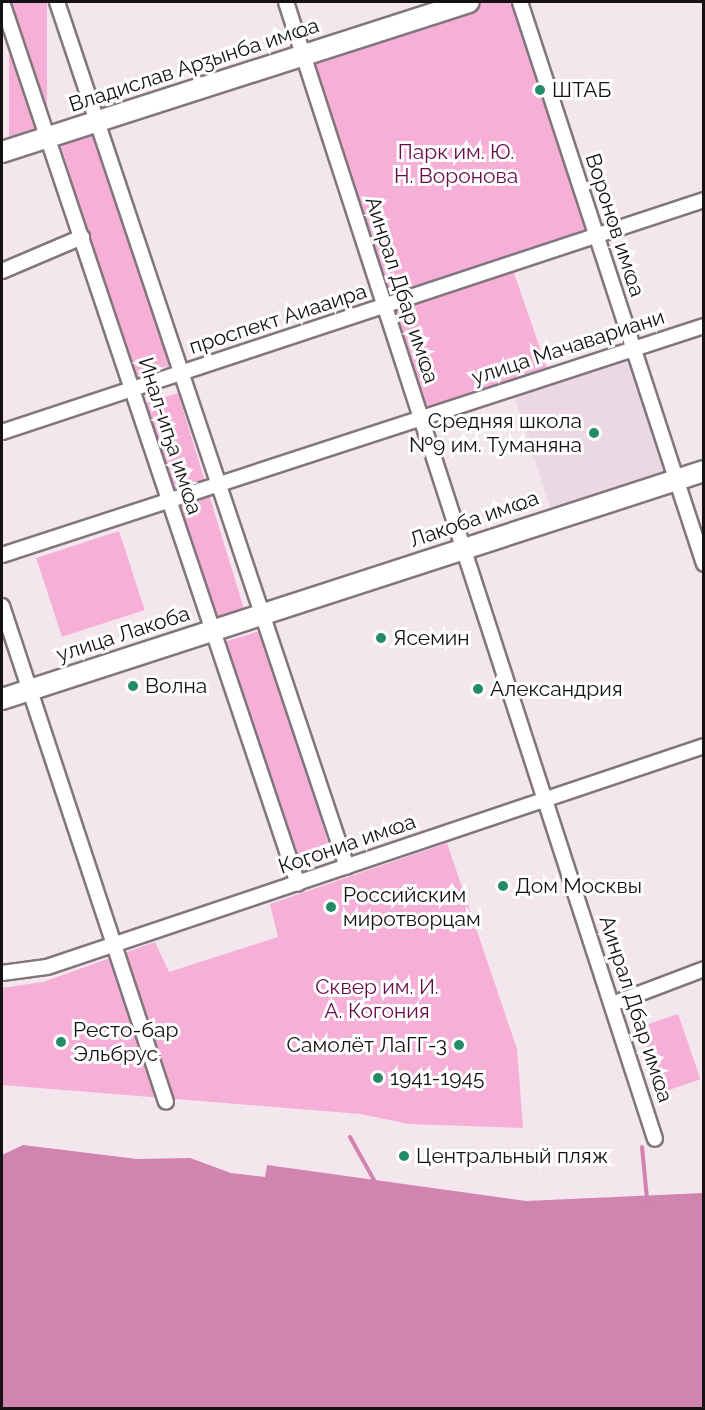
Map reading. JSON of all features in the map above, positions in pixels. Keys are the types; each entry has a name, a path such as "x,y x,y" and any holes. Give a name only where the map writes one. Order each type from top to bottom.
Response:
{"main road":[{"name":"Владислав Арӡынба имҩа","path":"2,152 469,2"},
{"name":"Лакоба имҩа","path":"261,614 704,471"},
{"name":"улица Лакоба","path":"2,699 261,614"}],"street":[{"name":"Инал-иҧа имҩа","path":"2,2 298,884"},
{"name":"Инал-иҧа имҩа","path":"57,2 347,867"},
{"name":"Аинрал Дбар имҩа","path":"286,2 655,1139"},
{"name":"Воронов имҩа","path":"520,2 704,564"},
{"name":"проспект Аиааира","path":"2,432 704,200"},
{"path":"2,271 82,237"},
{"name":"улица Мачавариани","path":"2,555 168,496 704,326"},
{"path":"2,606 116,944 166,1102"},
{"name":"Коӷониа имҩа","path":"2,973 47,967 298,884 543,798 704,746"},
{"path":"612,1004 704,969"}],"shaded area":[{"name":"Средняя школа №9 им. Туманяна","path":"633,348 676,480 554,520 511,388"},
{"path":"23,1145 137,1159 190,1158 231,1173 265,1177 267,1165 526,1201 703,1193 703,1408 2,1408 2,1155"}],"green space":[{"path":"9,2 47,2 47,138 9,138"},
{"name":"Парк им. Ю. Н. Воронова","path":"469,2 520,2 596,235 384,305 303,55"},
{"path":"98,130 170,365 132,377 60,142"},
{"path":"513,270 548,372 428,413 393,311"},
{"path":"178,393 247,618 215,627 146,403"},
{"path":"119,531 145,610 62,637 36,558"},
{"path":"263,630 333,859 293,871 223,642"},
{"name":"Сквер им. И. А. Когония","path":"447,843 517,1049 523,1128 408,1124 361,1114 2,1085 2,988 43,982 155,942 169,972 278,937 270,904"},
{"path":"678,1014 700,1079 663,1092 640,1027"}],"waterway":[{"path":"350,1137 375,1182"},
{"path":"642,1147 647,1199"}],"place":[{"name":"ШТАБ","path":"540,90"},
{"name":"Средняя школа №9 им. Туманяна","path":"594,433"},
{"name":"Ясемин","path":"381,638"},
{"name":"Волна","path":"133,686"},
{"name":"Александрия","path":"478,689"},
{"name":"Дом Москвы","path":"503,886"},
{"name":"Российским миротворцам","path":"331,907"},
{"name":"Ресто-бар Эльбрус","path":"61,1042"},
{"name":"Самолёт ЛаГГ-3","path":"459,1045"},
{"name":"1941-1945","path":"378,1078"},
{"name":"Центральный пляж","path":"404,1156"}]}
